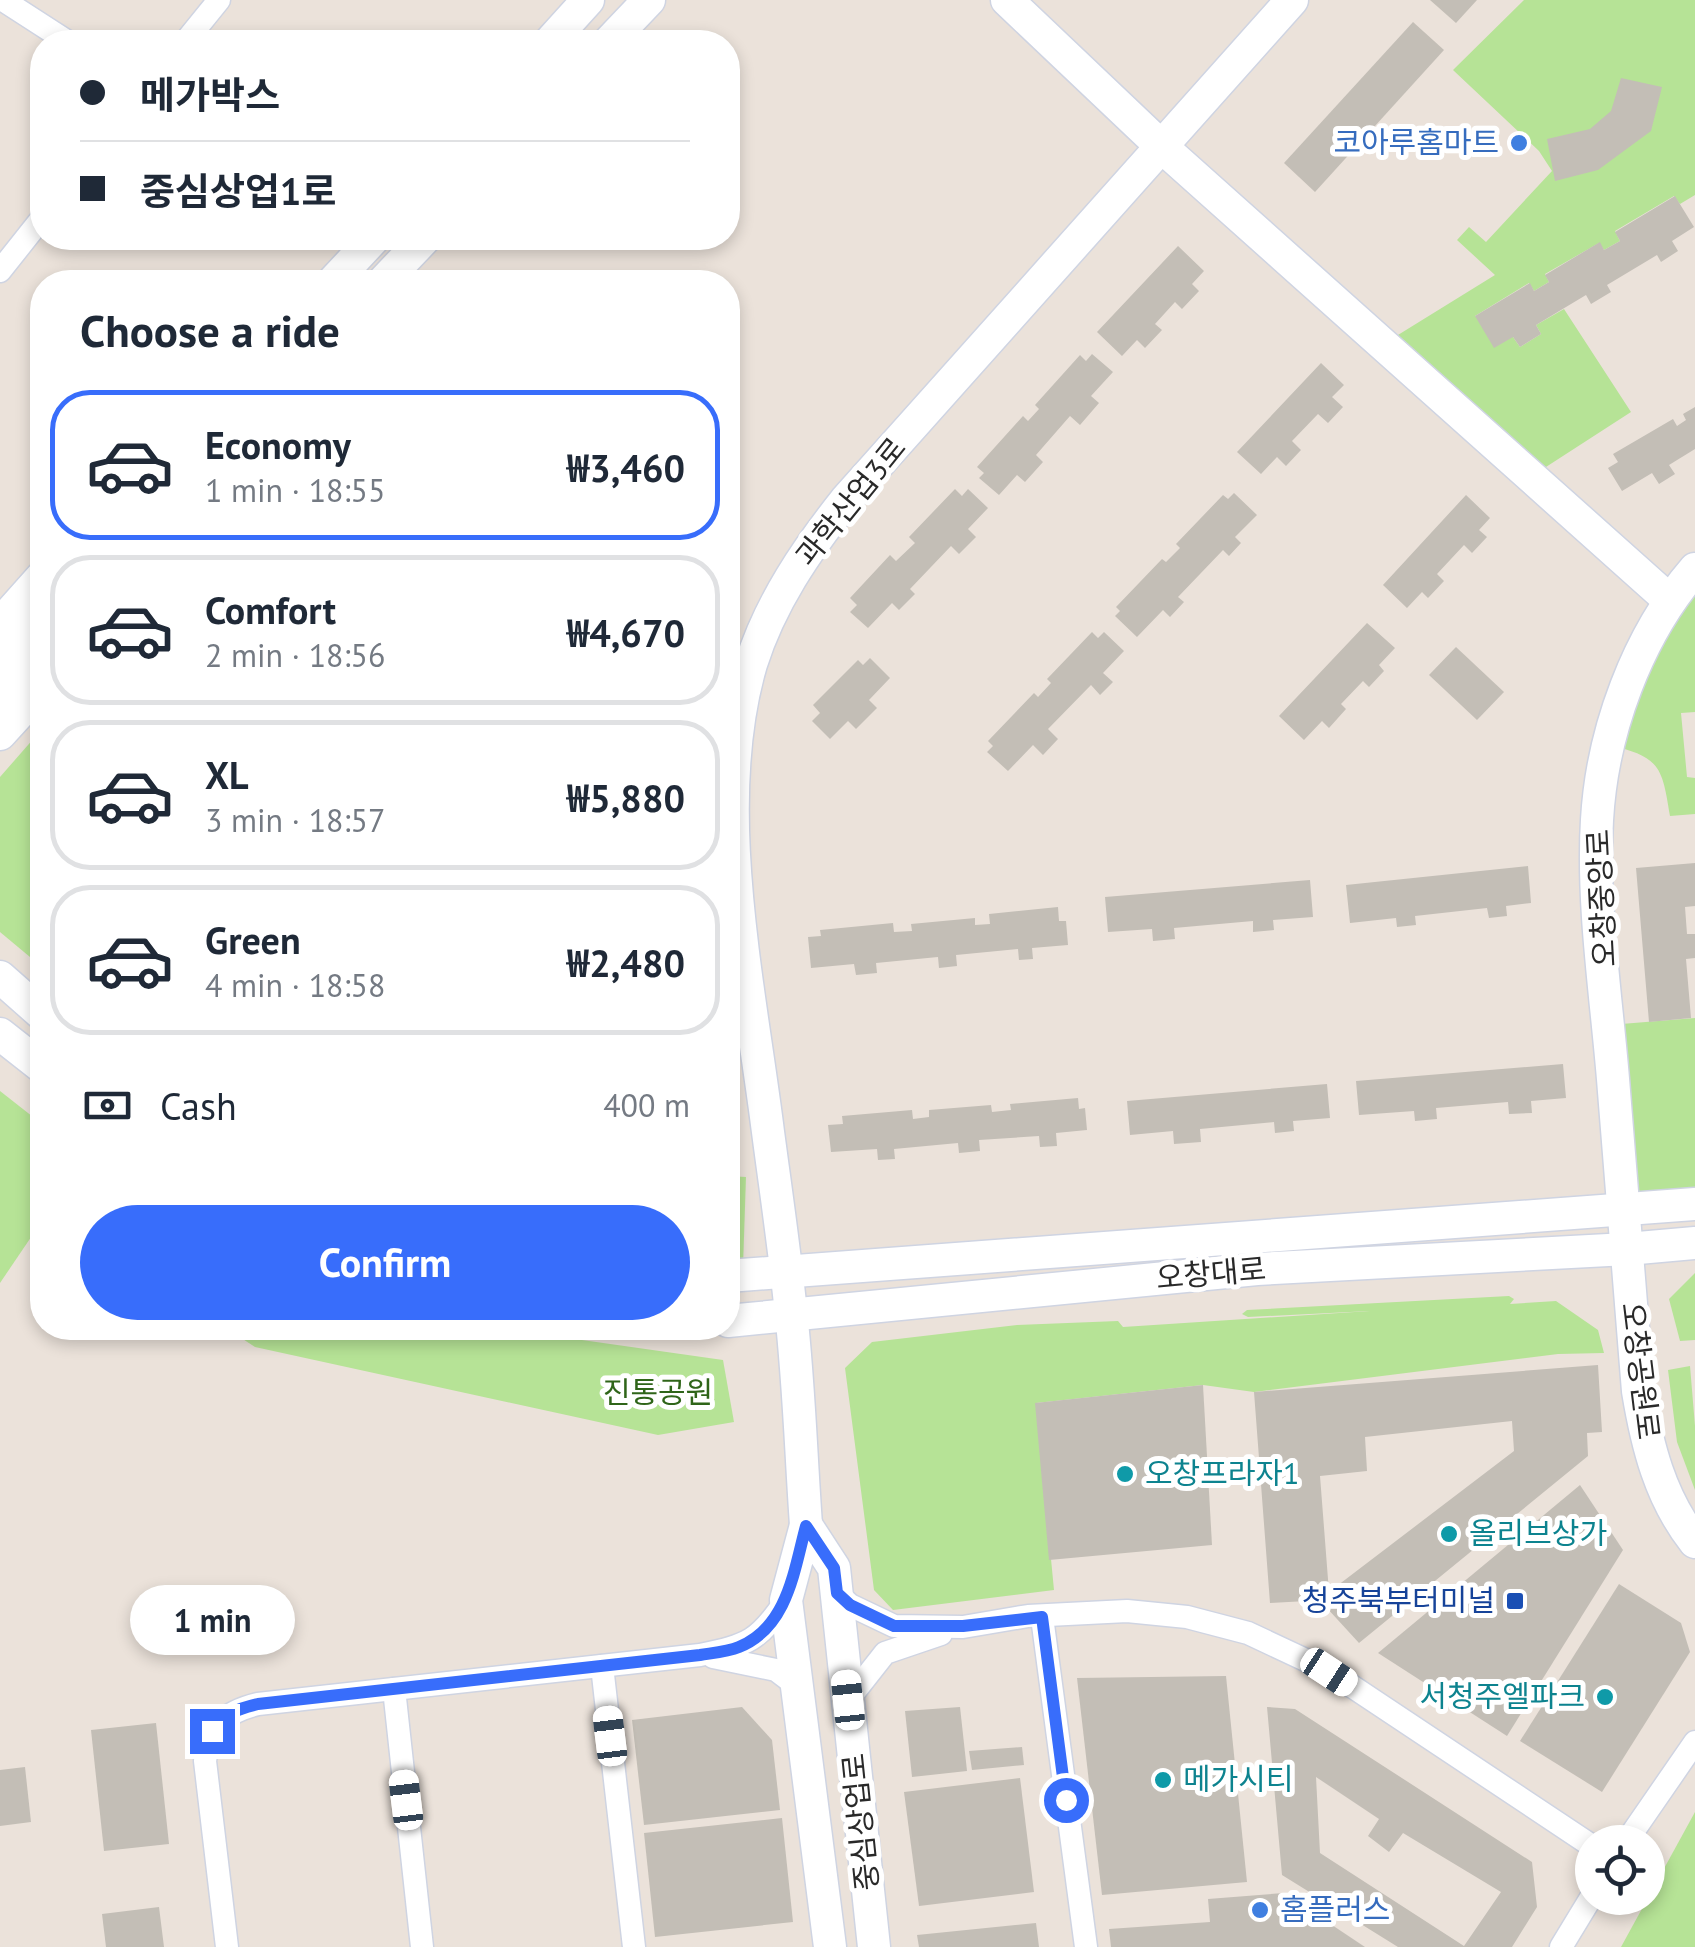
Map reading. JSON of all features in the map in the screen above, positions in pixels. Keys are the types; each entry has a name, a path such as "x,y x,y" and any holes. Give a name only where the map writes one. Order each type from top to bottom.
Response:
{"street":[{"path":"4,0 50,30"},
{"path":"195,30 219,0"},
{"path":"561,30 588,0"},
{"path":"620,30 649,0"},
{"path":"1007,0 1162,147 1668,599"},
{"name":"과학산업3로","path":"740,734 751,664 769,618 810,545 1292,0"},
{"path":"0,270 30,233"},
{"path":"345,270 363,250"},
{"path":"394,270 414,250"},
{"name":"오창중앙로","path":"1627,1249 1601,927 1597,820 1609,746 1625,691 1668,599 1695,569"},
{"path":"0,624 30,591"},
{"path":"0,662 30,628"},
{"path":"0,696 30,663"},
{"path":"0,734 30,701"},
{"path":"0,976 30,1003"},
{"name":"과학산업3로","path":"740,996 792,1315"},
{"path":"0,1034 30,1058"},
{"name":"오창대로","path":"740,1275 1695,1204"},
{"name":"오창대로","path":"740,1320 1256,1269 1695,1242"},
{"name":"오창공원로","path":"1627,1249 1638,1391 1645,1430 1668,1497 1695,1542"},
{"name":"중심상업로","path":"792,1315 806,1526 786,1600 830,1947"},
{"name":"중심상업로","path":"806,1526 834,1568 874,1947"},
{"path":"837,1593 850,1605 894,1626 963,1626 1127,1611 1187,1617 1248,1633 1329,1672 1575,1835"},
{"path":"226,1947 205,1761 212,1731 221,1718 236,1709 700,1655 739,1647 767,1629 786,1600"},
{"path":"1042,1617 1086,1947"},
{"path":"848,1700 885,1653 963,1626"},
{"path":"700,1655 776,1670 797,1686"},
{"path":"602,1666 634,1947"},
{"path":"394,1690 422,1947"},
{"path":"1638,1825 1695,1742"},
{"path":"1562,1947 1581,1915"}],"green space":[{"path":"1524,0 1695,0 1695,195 1680,204 1674,196 1615,231 1620,241 1604,250 1599,243 1545,274 1549,282 1534,291 1529,283 1475,316 1513,337 1520,347 1541,334 1536,325 1564,309 1631,412 1532,476 1385,343 1495,275 1457,240 1469,227 1486,242 1552,171 1539,151 1453,70"},
{"path":"1695,569 1695,712 1681,713 1687,777 1695,778 1695,814 1670,816 1656,766 1639,754 1609,745"},
{"path":"30,743 30,957 0,932 0,777"},
{"path":"1695,1018 1695,1204 1625,1210 1609,1025"},
{"path":"0,1091 30,1115 30,1239 0,1283"},
{"path":"740,1177 746,1177 743,1267 740,1267"},
{"path":"1695,1273 1695,1340 1680,1341 1669,1299"},
{"path":"1509,1296 1514,1299 1510,1304 1556,1301 1598,1330 1604,1353 1558,1354 1254,1392 1203,1385 1036,1403 1054,1590 893,1610 874,1590 845,1368 872,1342 1017,1325 1118,1321 1123,1327 1370,1311 1248,1317 1242,1314 1247,1310"},
{"name":"진통공원","path":"244,1340 582,1340 723,1360 734,1422 658,1435 255,1347"},
{"path":"1690,1366 1695,1490 1677,1442 1668,1370"},
{"path":"1695,1812 1695,1947 1621,1947 1639,1915 1665,1915 1665,1867"}],"building":[{"path":"1430,0 1477,0 1456,23"},
{"path":"1413,22 1444,50 1315,192 1284,163"},
{"path":"1621,78 1662,87 1651,131 1598,170 1555,181 1547,139 1590,129 1611,111"},
{"path":"1675,196 1694,227 1672,241 1678,251 1661,262 1657,255 1607,285 1611,292 1591,304 1586,295 1536,325 1541,334 1520,347 1513,337 1494,348 1475,316 1530,283 1534,291 1549,282 1545,275 1600,242 1604,250 1620,241 1615,232"},
{"path":"1178,246 1204,271 1192,284 1199,291 1182,309 1175,302 1155,324 1162,330 1145,348 1137,340 1122,356 1097,332"},
{"path":"1092,354 1113,372 1091,396 1099,403 1080,425 1070,416 1036,455 1043,462 1025,482 1017,475 999,495 979,478 984,473 977,467 1023,416 1028,421 1039,409 1035,405 1080,355 1086,361"},
{"path":"1321,363 1344,385 1332,397 1343,407 1328,423 1318,414 1292,441 1301,450 1286,466 1277,457 1261,474 1237,452"},
{"path":"1695,407 1695,449 1669,465 1675,474 1659,484 1652,473 1622,491 1608,468 1618,462 1613,454 1673,419 1677,426 1686,420 1683,414"},
{"path":"955,489 962,496 968,489 988,508 968,529 976,537 959,554 951,546 910,589 915,594 899,610 892,603 868,628 850,612 857,605 850,598 890,555 896,561 915,543 909,537"},
{"path":"1234,493 1257,515 1235,537 1241,543 1229,556 1223,550 1178,597 1184,602 1170,617 1163,610 1137,637 1115,616 1120,611 1116,607 1162,559 1166,562 1180,548 1176,544 1223,495 1228,499"},
{"path":"1466,495 1490,518 1479,530 1487,537 1472,553 1464,545 1437,574 1444,581 1428,598 1422,592 1407,608 1383,585"},
{"path":"1367,623 1395,648 1379,665 1384,671 1369,687 1363,681 1341,704 1346,709 1329,728 1322,721 1304,740 1279,716"},
{"path":"1092,632 1098,638 1104,632 1124,651 1103,673 1113,682 1100,695 1091,685 1048,729 1058,739 1043,755 1033,745 1008,771 987,752 993,746 988,741 1034,693 1038,697 1051,683 1047,679"},
{"path":"1456,647 1504,692 1477,720 1429,675"},
{"path":"870,658 890,678 869,700 877,708 856,729 848,721 830,739 812,721 820,713 813,705 858,660 863,665"},
{"path":"1695,863 1695,906 1685,907 1687,934 1695,934 1695,958 1686,959 1691,1018 1649,1022 1636,868"},
{"path":"1528,866 1531,903 1506,906 1507,916 1489,918 1487,908 1415,916 1416,925 1397,927 1396,918 1350,923 1346,885"},
{"path":"1310,880 1313,917 1273,920 1274,930 1253,932 1253,921 1174,928 1175,939 1153,941 1152,929 1108,932 1105,897"},
{"path":"1058,907 1059,921 1066,921 1068,945 1032,948 1033,959 1019,960 1018,949 956,955 957,966 939,968 938,957 876,963 877,973 856,975 854,964 811,968 808,937 821,936 820,930 893,923 894,932 912,931 911,924 975,918 975,925 990,924 989,914"},
{"path":"1563,1064 1566,1098 1531,1101 1532,1113 1509,1114 1508,1102 1436,1108 1437,1119 1415,1121 1414,1111 1359,1115 1356,1081"},
{"path":"1327,1084 1330,1118 1293,1121 1294,1131 1275,1133 1274,1122 1200,1129 1201,1142 1174,1144 1173,1131 1130,1135 1127,1101"},
{"path":"1078,1098 1079,1109 1085,1108 1087,1130 1056,1133 1057,1146 1040,1147 1039,1136 979,1140 980,1151 959,1153 958,1143 894,1149 895,1159 878,1160 877,1149 831,1152 828,1125 843,1124 842,1116 912,1110 913,1119 929,1117 929,1110 991,1105 992,1112 1011,1110 1010,1104"},
{"name":"올리브상가","path":"1598,1365 1602,1432 1587,1433 1588,1456 1359,1643 1326,1607 1308,1608 1307,1601 1270,1603 1254,1392","holes":["1512,1421 1514,1451 1329,1592 1320,1476 1367,1471 1365,1437"]},
{"name":"오창프라자1","path":"1203,1385 1212,1545 1049,1560 1035,1403"},
{"name":"청주북부터미널","path":"1580,1485 1623,1550 1507,1736 1378,1653"},
{"name":"서청주엘파크","path":"1619,1584 1681,1623 1690,1652 1602,1792 1520,1741"},
{"name":"메가시티","path":"1226,1676 1247,1882 1102,1895 1077,1678"},
{"path":"742,1707 772,1740 780,1810 644,1825 632,1720"},
{"path":"960,1707 967,1771 912,1777 905,1711"},
{"path":"1267,1707 1295,1709 1532,1862 1537,1907 1512,1947 1398,1947 1282,1875","holes":["1316,1777 1379,1819 1368,1836 1389,1852 1403,1833 1501,1892 1464,1946 1320,1853"]},
{"path":"156,1723 169,1844 104,1851 91,1730"},
{"path":"1022,1747 1024,1765 972,1770 969,1751"},
{"path":"25,1767 31,1822 0,1826 0,1770"},
{"path":"1020,1778 1034,1892 919,1906 904,1792"},
{"path":"782,1818 793,1922 655,1937 644,1833"},
{"name":"홈플러스","path":"1284,1893 1365,1947 1111,1947 1109,1929 1210,1922 1208,1899"},
{"path":"159,1907 164,1947 106,1947 102,1914"},
{"path":"1036,1923 1039,1947 919,1947 917,1935"}],"place":[{"name":"코아루홈마트","path":"1519,143"},
{"name":"오창프라자1","path":"1125,1474"},
{"name":"올리브상가","path":"1449,1534"},
{"name":"청주북부터미널","path":"1515,1601"},
{"name":"서청주엘파크","path":"1605,1697"},
{"name":"메가시티","path":"1163,1780"},
{"name":"홈플러스","path":"1260,1910"}],"route":[{"path":"212,1731 221,1718 236,1709 258,1704 700,1655 739,1647 767,1629 786,1600 806,1526 834,1568 837,1593 850,1605 894,1626 963,1626 1042,1617 1066,1800"}]}
